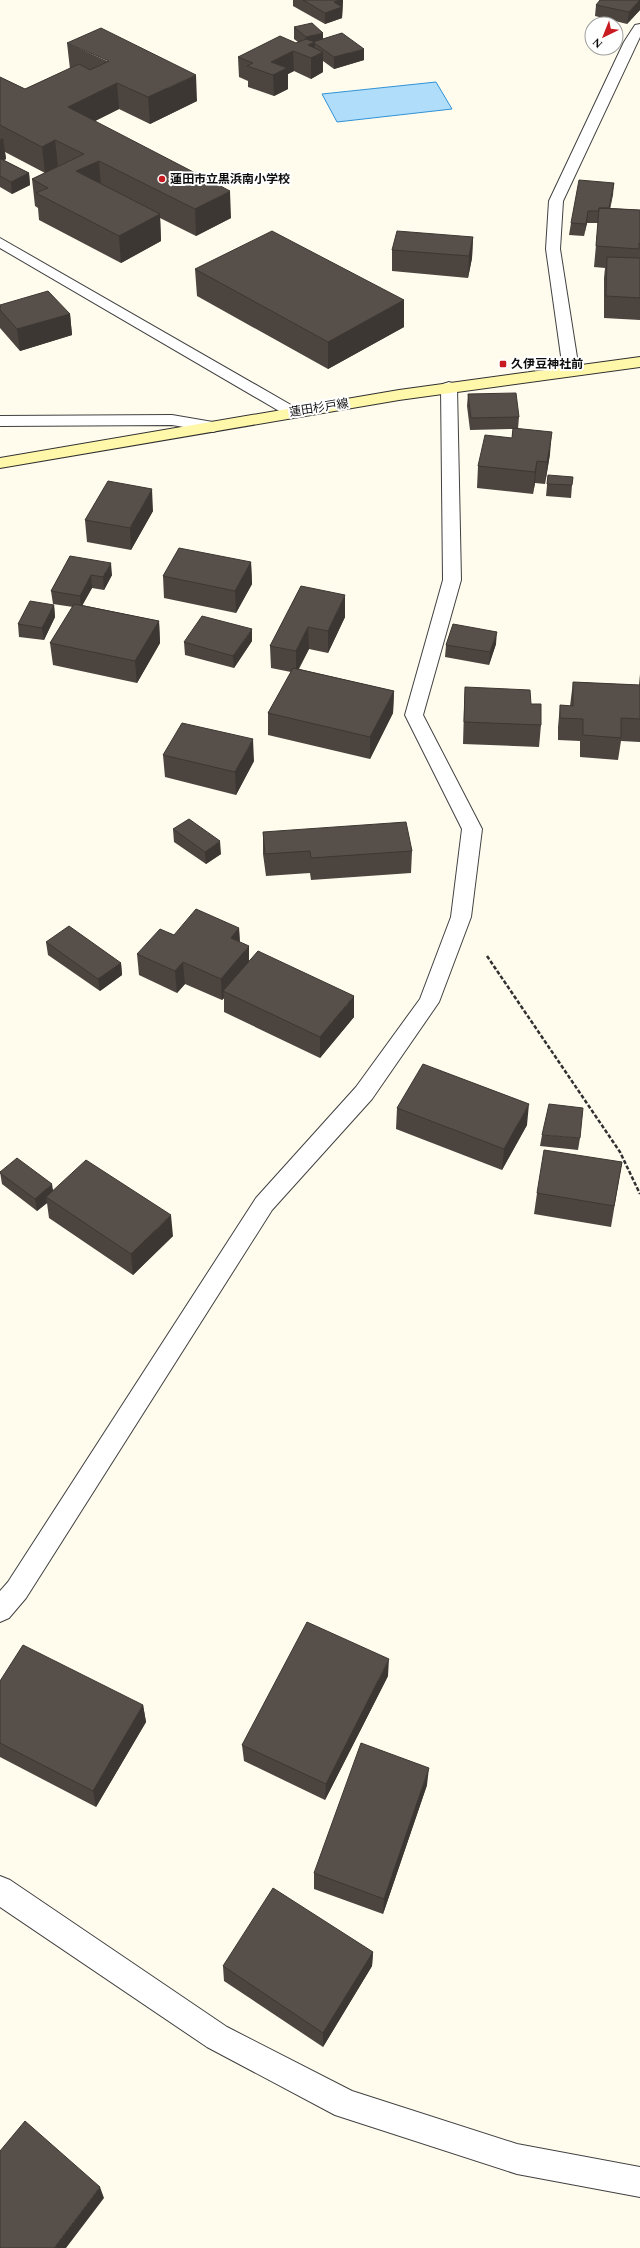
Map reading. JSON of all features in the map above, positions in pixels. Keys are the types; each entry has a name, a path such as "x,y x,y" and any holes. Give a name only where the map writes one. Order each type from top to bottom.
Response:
{"main road":[{"name":"蓮田杉戸線","path":"0,463 292,412 449,387 640,362"}],"street":[{"path":"571,370 552,249 556,201 630,42 640,28"},
{"path":"0,242 292,412"},
{"path":"0,1610 17,1590 264,1204 364,1093 429,1002 461,917 472,829 414,715 452,580 449,387"},
{"path":"0,421 172,420 212,427"},
{"path":"0,1890 217,2037 346,2104 517,2159 640,2182"}],"path":[{"path":"461,917 620,1152 640,1194"},
{"path":"635,1184 640,1183"}],"water":[{"path":"436,82 452,109 337,122 322,94"}],"building":[{"path":"303,0 340,0 334,2 342,7 325,13"},
{"path":"600,0 640,0 629,12 596,5"},
{"path":"312,23 323,33 306,37 294,27"},
{"path":"101,28 196,75 148,97 117,83 68,107 230,191 195,209 99,161 76,171 160,214 119,236 36,193 48,188 32,179 84,154 55,140 42,147 0,125 0,77 25,89 79,64 90,70 109,61 67,43"},
{"path":"342,33 364,49 334,57 313,42"},
{"path":"280,36 296,43 306,39 315,42 308,45 323,52 311,58 293,51 271,62 287,68 273,75 247,66 253,63 238,57"},
{"path":"0,159 29,173 11,182 0,176"},
{"path":"579,180 614,183 609,208 599,208 599,211 588,211 586,224 571,223"},
{"path":"599,208 640,210 639,249 596,246"},
{"path":"272,231 404,300 328,342 195,269"},
{"path":"397,231 473,237 469,256 392,250"},
{"path":"607,257 640,258 640,298 606,296"},
{"path":"48,291 70,314 17,329 0,310 0,305"},
{"path":"516,393 519,417 471,418 468,394"},
{"path":"513,428 552,432 547,462 537,461 535,472 478,466 485,435 512,438"},
{"path":"548,475 573,477 572,485 547,484"},
{"path":"108,481 152,489 130,528 85,520"},
{"path":"179,548 251,562 235,591 163,576"},
{"path":"70,556 111,563 103,577 91,575 80,596 51,591"},
{"path":"301,586 345,595 328,631 308,627 296,651 270,646"},
{"path":"30,601 54,605 42,628 18,624"},
{"path":"74,604 159,621 135,661 50,643"},
{"path":"202,616 252,629 233,656 184,642"},
{"path":"453,624 497,632 490,652 446,645"},
{"path":"293,668 394,691 370,737 268,713"},
{"path":"573,682 640,685 640,719 621,718 621,738 583,735 583,719 560,718 560,705 573,706"},
{"path":"465,687 530,690 531,704 541,704 541,725 464,722"},
{"path":"182,723 253,739 235,772 163,755"},
{"path":"189,819 220,841 205,852 173,829"},
{"path":"406,822 412,851 311,858 310,851 265,854 263,832"},
{"path":"196,909 239,928 231,938 249,946 221,979 183,962 175,971 137,954 160,929 174,935"},
{"path":"69,926 121,963 98,979 46,942"},
{"path":"258,951 354,996 320,1037 223,991"},
{"path":"423,1064 529,1104 504,1149 397,1108"},
{"path":"549,1104 583,1108 580,1138 542,1135"},
{"path":"544,1150 622,1162 614,1206 537,1193"},
{"path":"17,1158 52,1184 35,1199 0,1173"},
{"path":"86,1160 171,1215 131,1254 46,1197"},
{"path":"307,1622 389,1659 326,1784 242,1745"},
{"path":"23,1645 143,1705 93,1791 0,1743 0,1681"},
{"path":"361,1743 429,1768 384,1899 314,1873"},
{"path":"273,1888 373,1952 323,2033 223,1966"},
{"path":"25,2121 100,2187 54,2248 0,2248 0,2151"}],"place":[{"name":"蓮田市立黒浜南小学校","path":"162,179"},
{"name":"久伊豆神社前","path":"503,364"}]}
